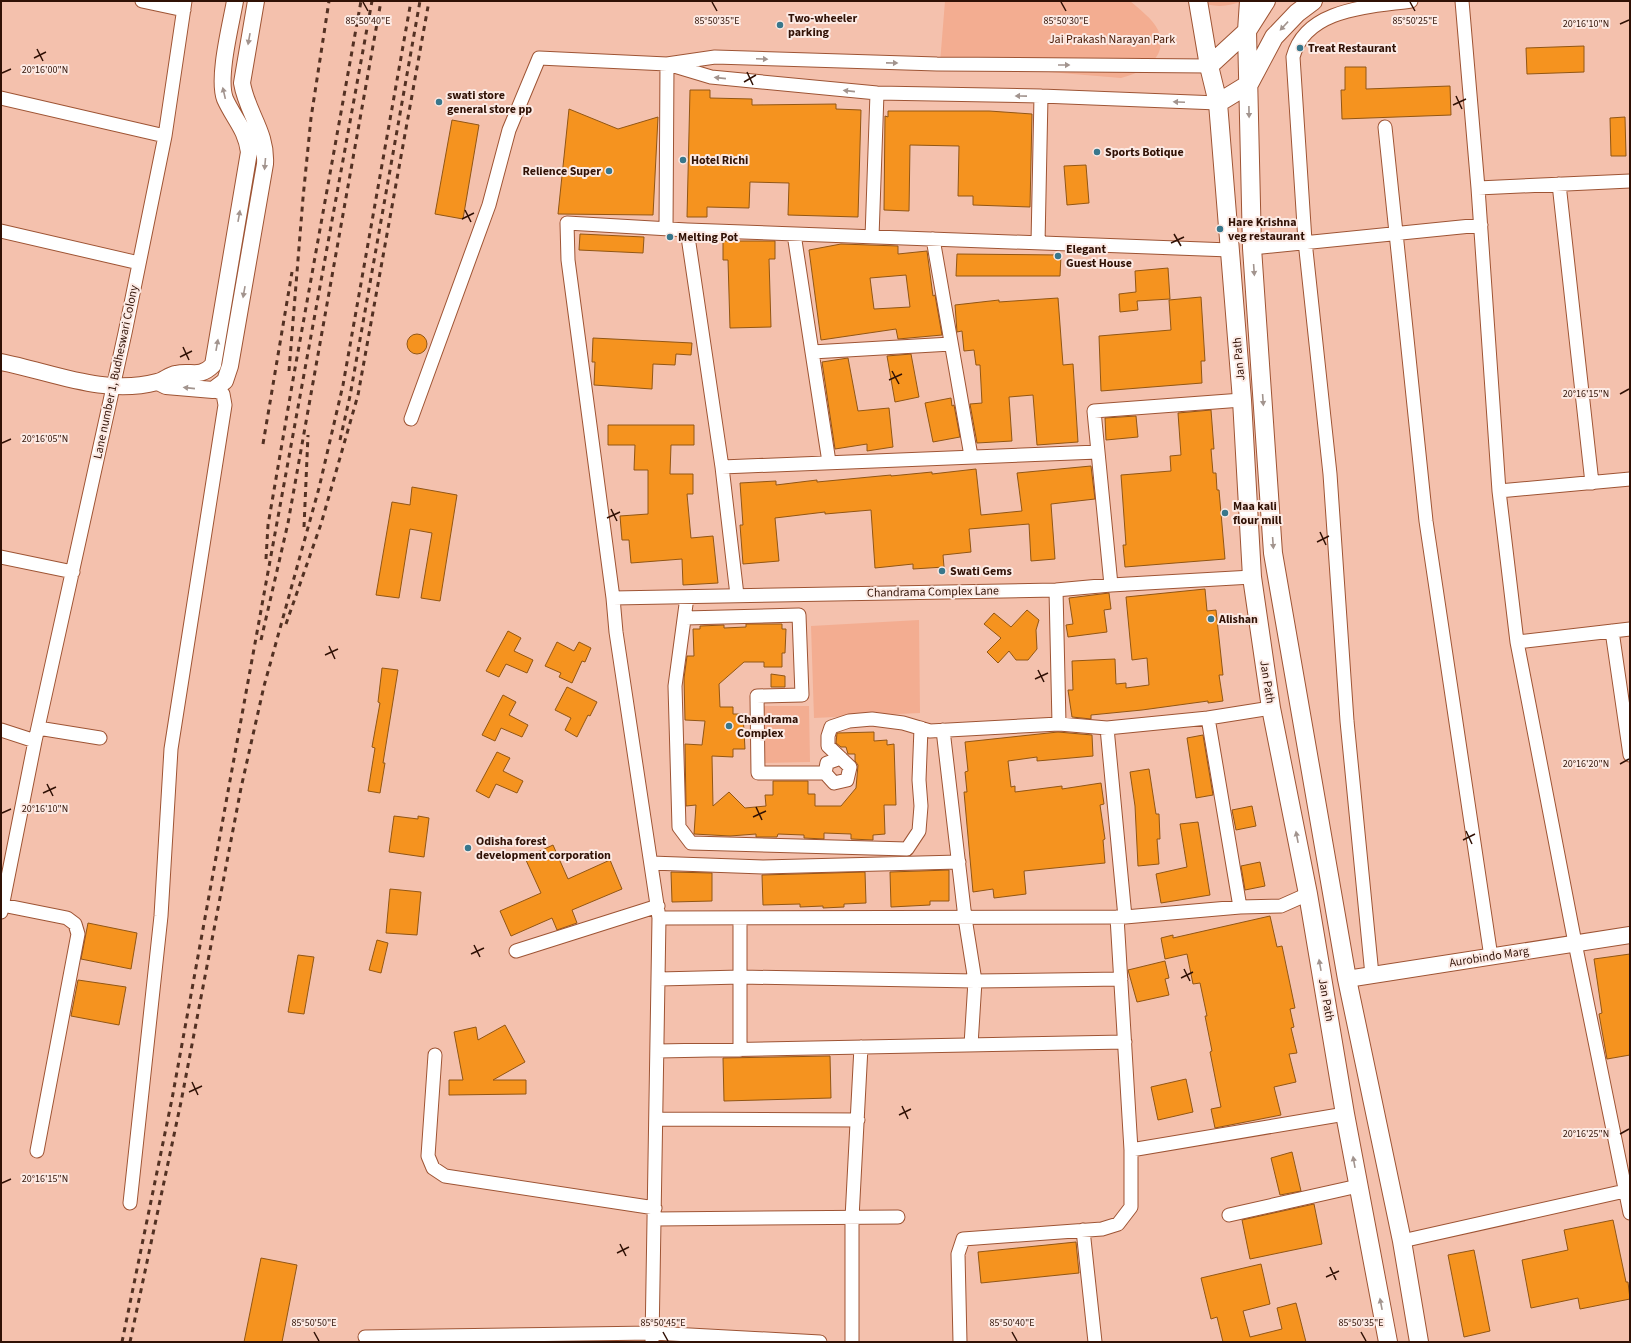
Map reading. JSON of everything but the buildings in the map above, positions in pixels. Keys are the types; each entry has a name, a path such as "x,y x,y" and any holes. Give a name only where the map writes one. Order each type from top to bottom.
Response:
{"main road":[{"name":"Jan Path","path":"1249,1 1247,31 1252,248 1273,553 1347,979 1402,1241 1419,1342"},
{"path":"1208,66 1247,31 1266,1"},
{"path":"1218,103 1249,84 1274,37 1297,13 1313,1"},
{"name":"Jan Path","path":"1199,8 1208,66 1218,103 1242,400 1252,577 1271,708 1308,894 1345,1114 1388,1342"}],"street":[{"path":"142,1 184,6"},
{"path":"1,362 86,383 114,386 158,382 168,376 178,373 200,373 212,365 215,358 249,152 242,126 225,98 223,86 235,1"},
{"path":"213,390 225,381 230,366 265,171 265,143 244,94 242,83 256,1"},
{"path":"1372,975 1347,721 1330,474 1305,241 1293,57 1296,45 1309,30 1329,16 1410,1"},
{"path":"1462,1 1481,226 1500,491 1517,642 1575,943 1630,1214"},
{"name":"Lane number 1, Budheswari Colony","path":"2,908 37,734 114,386 165,136 184,6"},
{"path":"411,419 489,205 509,130 539,58 667,64 715,57 937,64 1208,66"},
{"path":"667,64 711,77 877,93 1041,96 1218,103"},
{"path":"666,229 667,64"},
{"path":"872,237 877,93"},
{"path":"1038,243 1041,96"},
{"path":"1,98 165,136"},
{"path":"1385,127 1426,521 1491,957"},
{"path":"1478,188 1630,181"},
{"path":"1560,184 1592,483"},
{"path":"652,1338 658,1051 658,912 616,632 613,598 568,260 567,223 688,230 1230,250"},
{"path":"1252,248 1305,241 1481,226"},
{"path":"688,230 722,467 737,595"},
{"path":"1,231 139,263"},
{"path":"794,234 829,462"},
{"path":"933,239 971,456"},
{"path":"812,352 951,344"},
{"path":"130,1203 161,916 171,749 225,405 223,394 213,390 166,386 158,382"},
{"path":"1111,585 1094,411 1242,400"},
{"path":"722,467 1098,452"},
{"path":"1500,491 1630,479"},
{"path":"1,556 72,572"},
{"name":"Chandrama Complex Lane","path":"613,598 1056,590 1111,585 1252,577"},
{"path":"1056,590 1059,724"},
{"path":"687,597 675,686 679,827 691,844 906,849 919,831 921,806 919,780 921,728"},
{"path":"685,618 799,615 802,694 757,696 758,773 825,773 834,783 847,780 850,767 828,746 828,736 831,727 849,721 872,719 903,723 930,731 1059,724 1107,728 1208,718 1271,708"},
{"path":"1517,642 1630,629"},
{"path":"1612,631 1630,755"},
{"path":"1208,718 1240,907"},
{"path":"960,1342 958,1254 963,1239 1102,1229 1118,1224 1131,1207 1130,1150 1121,979 1121,917 1107,728"},
{"path":"1,730 100,738"},
{"path":"943,730 965,918 975,981 971,1045"},
{"path":"825,773 827,763 842,758"},
{"path":"651,863 763,867 959,862"},
{"path":"516,950 658,912 740,918 1121,917 1240,907 1281,906 1308,894"},
{"path":"2,908 67,918 75,924 78,934 37,1151"},
{"path":"740,918 740,1050"},
{"name":"Aurobindo Marg","path":"1347,979 1630,935"},
{"path":"659,979 741,977 975,981 1121,979"},
{"path":"658,1051 1125,1042"},
{"path":"852,1342 852,1218 861,1047"},
{"path":"435,1055 428,1156 433,1168 446,1176 655,1214 852,1218 898,1217"},
{"path":"1130,1150 1345,1114"},
{"path":"656,1119 858,1120"},
{"path":"1229,1215 1358,1186"},
{"path":"1402,1241 1625,1191"},
{"path":"1082,1230 1095,1342"},
{"path":"365,1337 652,1338 820,1342"}],"green space":[{"name":"Jai Prakash Narayan Park","path":"945,1 1130,1 1146,14 1156,26 1161,40 1160,48 1157,56 1145,68 1129,76 1121,78 940,63"},
{"path":"1198,1 1243,1 1232,5 1215,6"},
{"path":"919,620 920,713 814,718 811,626"},
{"path":"761,706 809,706 810,762 762,763"}],"railway":[{"path":"289,371 311,118 329,1"},
{"path":"266,559 268,525 361,1"},
{"path":"122,1342 172,1099 372,1"},
{"path":"261,640 288,523 381,1"},
{"path":"130,1342 181,1102 241,788 264,686 319,488 343,385 411,1"},
{"path":"340,440 350,396 420,1"},
{"path":"286,624 321,524 358,395 429,1"},
{"path":"263,444 292,272"},
{"path":"304,527 308,435"}],"place":[{"name":"Two-wheeler parking","path":"780,25"},
{"name":"Treat Restaurant","path":"1300,48"},
{"name":"swati store general store pp","path":"439,102"},
{"name":"Sports Botique","path":"1097,152"},
{"name":"Hotel Richi","path":"683,160"},
{"name":"Relience Super","path":"609,171"},
{"name":"Hare Krishna veg restaurant","path":"1220,229"},
{"name":"Melting Pot","path":"670,237"},
{"name":"Elegant Guest House","path":"1058,256"},
{"name":"Maa kali flour mill","path":"1225,513"},
{"name":"Swati Gems","path":"942,571"},
{"name":"Alishan","path":"1211,619"},
{"name":"Chandrama Complex","path":"729,726"},
{"name":"Odisha forest development corporation","path":"468,848"}]}
